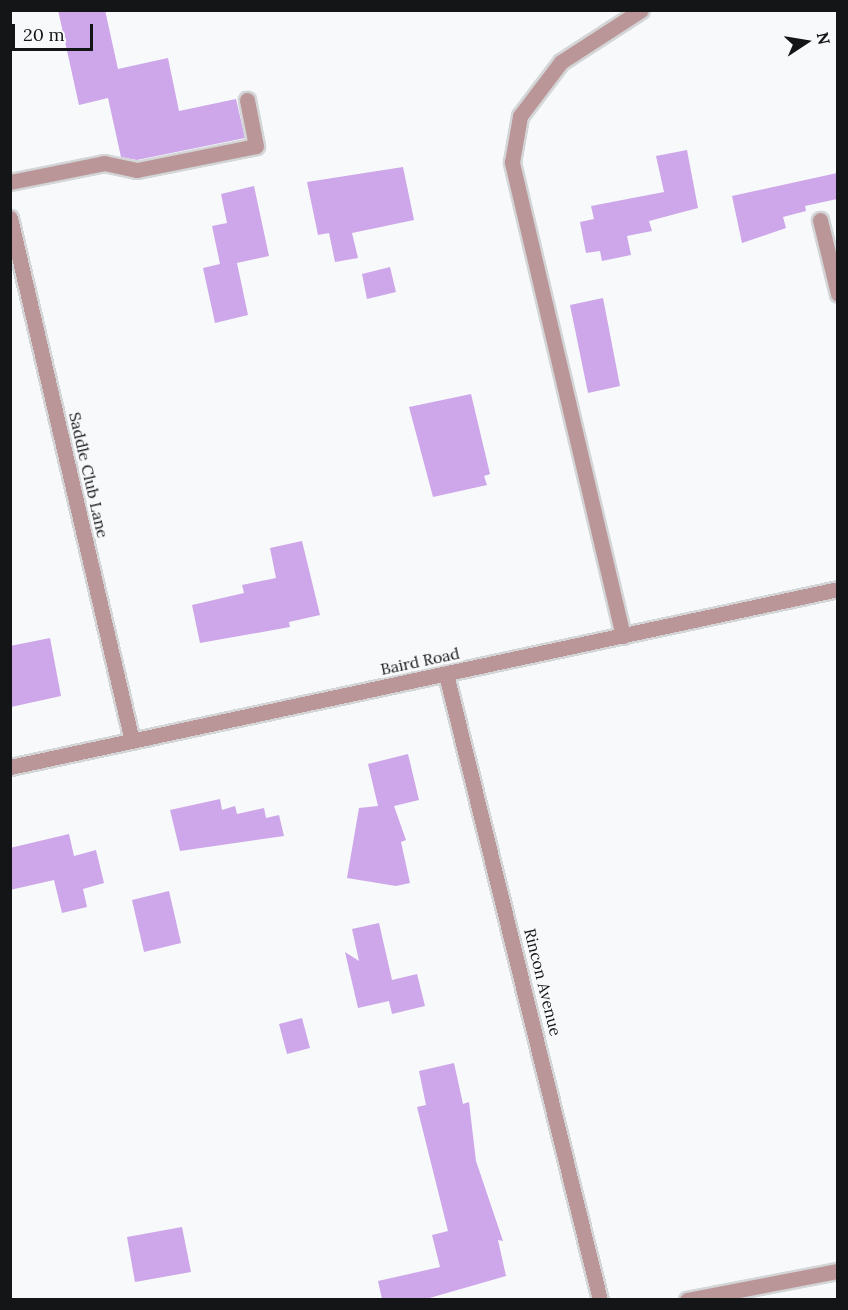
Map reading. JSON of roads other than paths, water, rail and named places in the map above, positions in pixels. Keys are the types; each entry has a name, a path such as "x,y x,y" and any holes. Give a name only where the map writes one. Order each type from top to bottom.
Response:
{"street":[{"path":"623,636 512,162 520,116 561,62 641,10"},
{"path":"10,182 104,163 136,170 256,146 247,99"},
{"name":"Saddle Club Lane","path":"10,218 132,741"},
{"path":"820,220 837,294"},
{"name":"Baird Road","path":"10,767 837,589"},
{"name":"Rincon Avenue","path":"446,674 600,1299"},
{"path":"687,1299 837,1271"}]}
